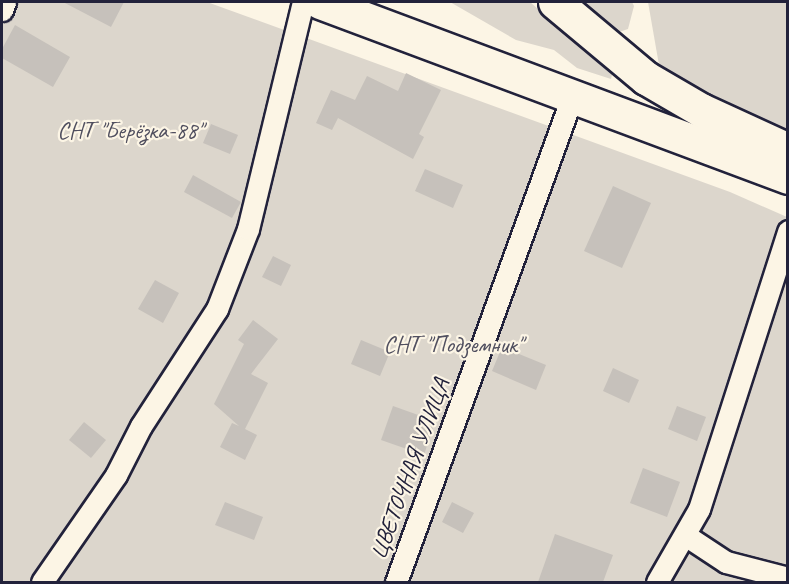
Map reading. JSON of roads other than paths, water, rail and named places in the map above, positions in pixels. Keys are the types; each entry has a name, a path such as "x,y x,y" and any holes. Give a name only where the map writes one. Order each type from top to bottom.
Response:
{"main road":[{"path":"320,2 788,177"},
{"path":"555,2 646,78 701,110 788,150"}],"street":[{"path":"2,10 6,2"},
{"path":"42,582 116,475 141,426 217,309 248,229 303,2"},
{"name":"ЦВЕТОЧНАЯ УЛИЦА","path":"396,582 572,97"},
{"path":"657,582 699,509 788,231"},
{"path":"685,535 726,562 788,579"}],"park label":[{"name":"СНТ \"Берёзка-88\"","path":"130,131"},
{"name":"СНТ \"Подземник\"","path":"453,345"}]}
